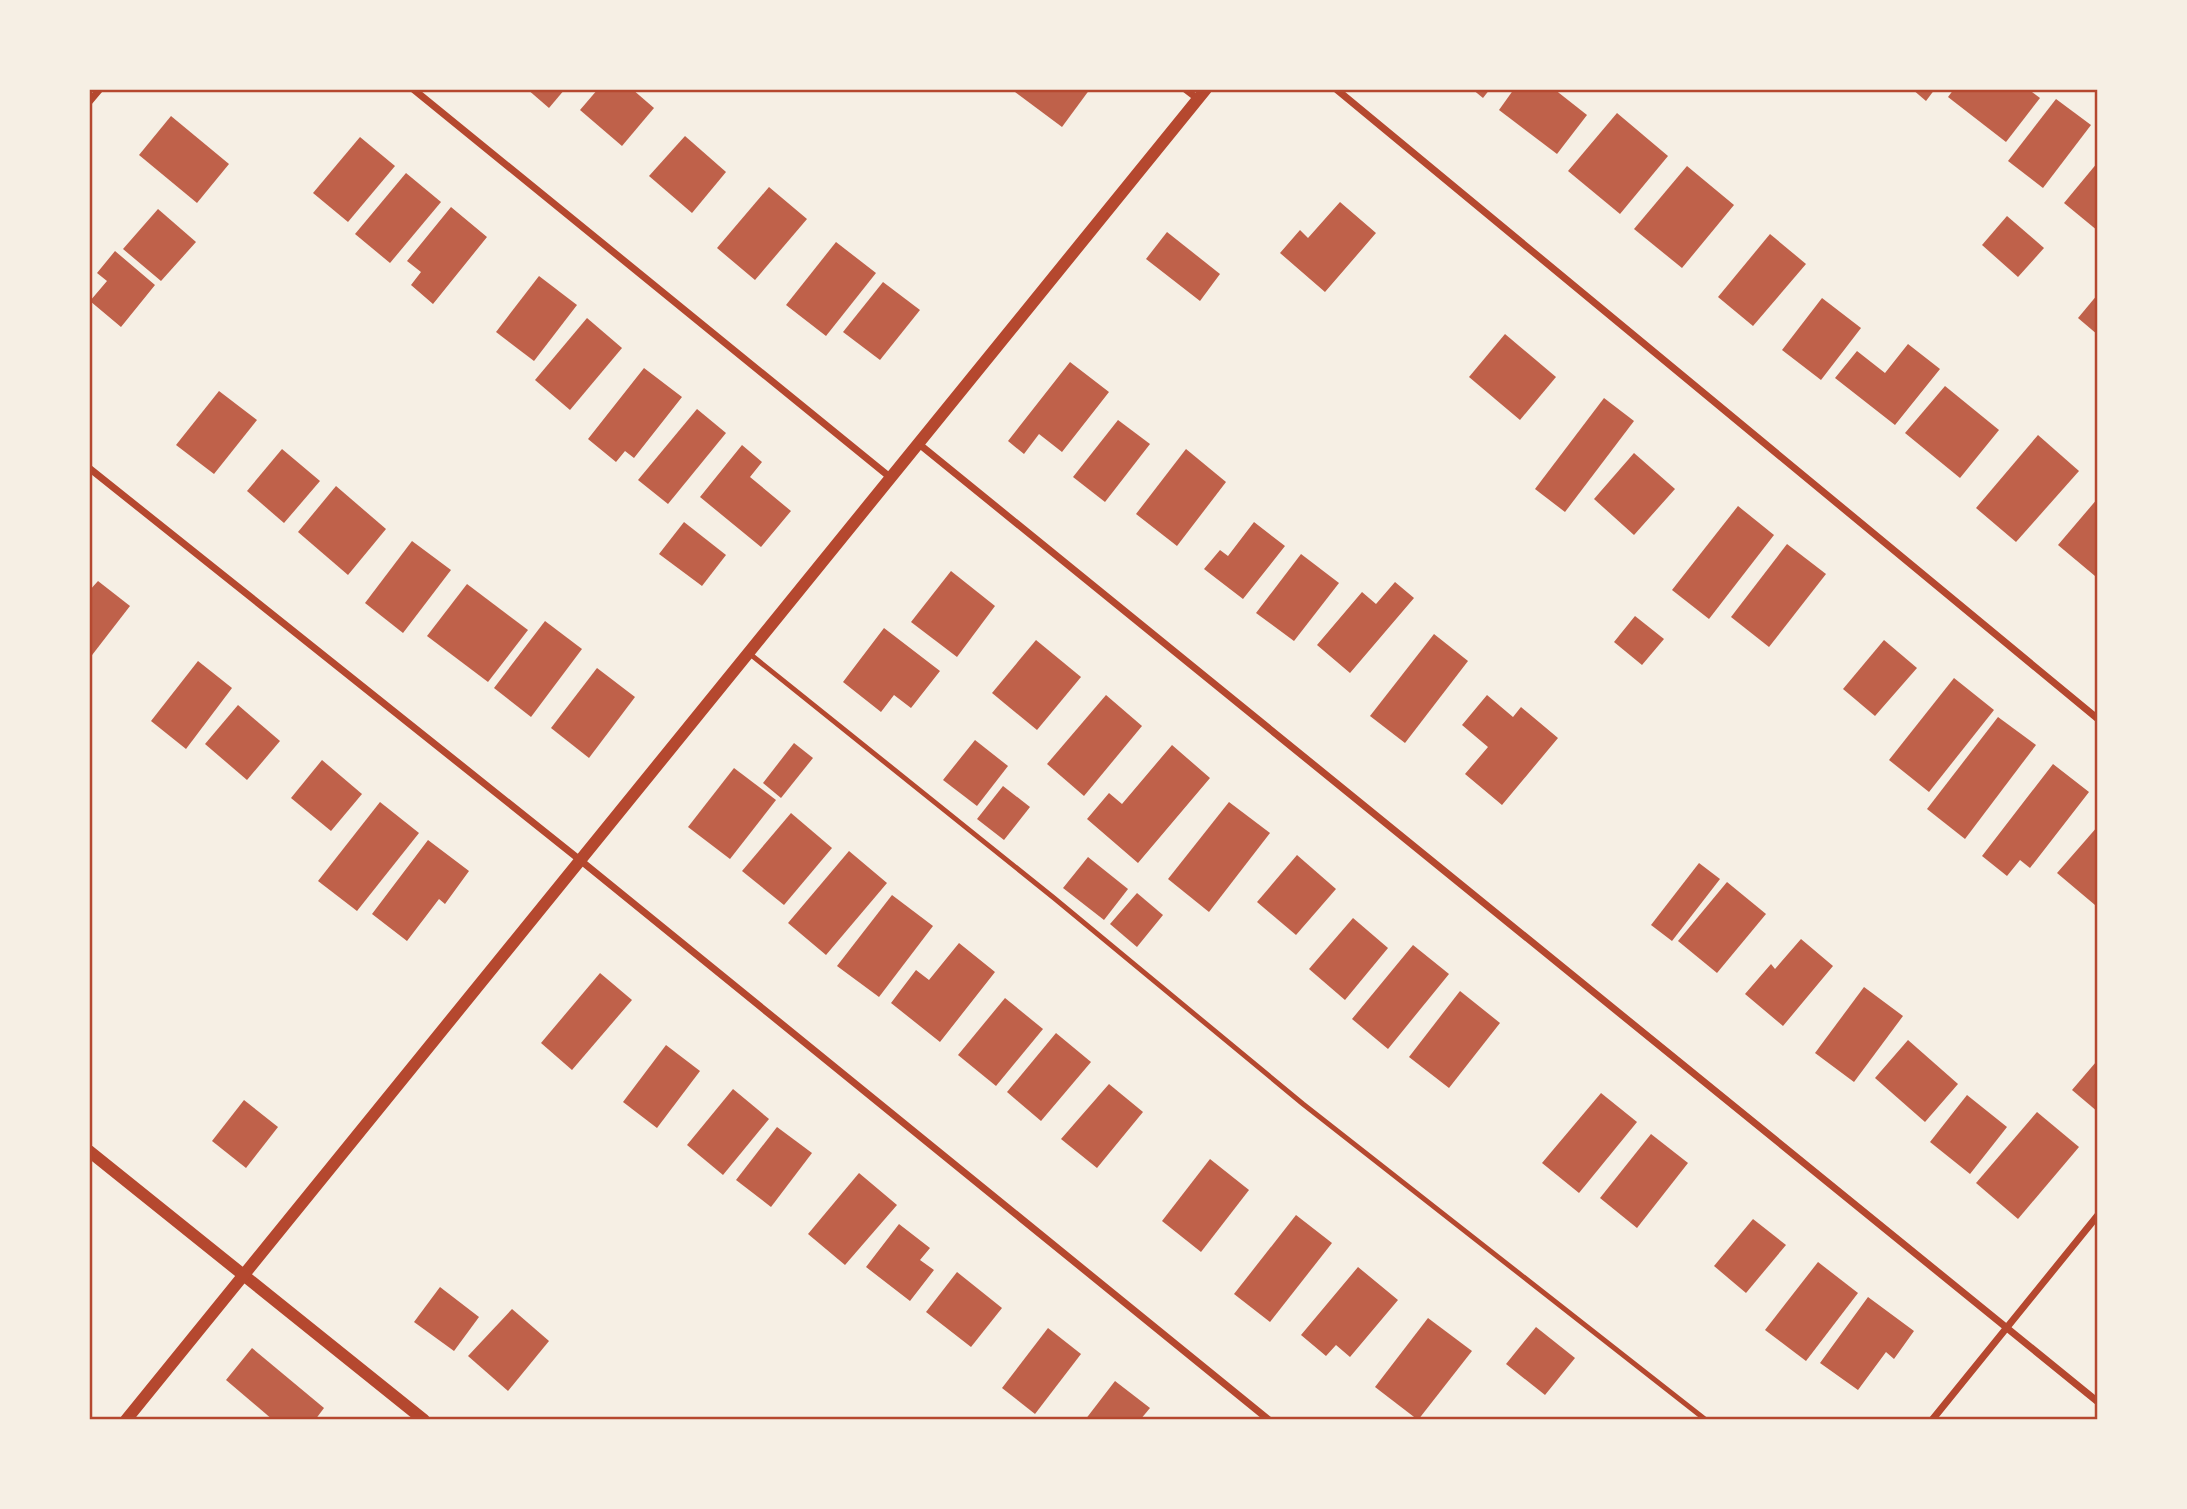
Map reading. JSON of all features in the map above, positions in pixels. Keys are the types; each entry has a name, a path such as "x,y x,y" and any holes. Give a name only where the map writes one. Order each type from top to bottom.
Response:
{"street":[{"path":"89,102 100,89"},
{"path":"414,89 891,478"},
{"path":"127,1420 1202,94 1185,89"},
{"path":"1336,89 2098,719"},
{"path":"919,444 2098,1402"},
{"path":"89,468 580,860 1269,1420"},
{"path":"89,1152 424,1420"},
{"path":"1932,1420 2098,1215"}],"lane":[{"path":"748,652 1044,889 1303,1104 1706,1420"}],"building":[{"path":"527,89 565,89 549,108"},
{"path":"598,89 632,89 654,108 622,146 580,110"},
{"path":"1011,89 1090,89 1062,127"},
{"path":"1472,89 1490,89 1483,98"},
{"path":"1514,89 1554,89 1587,115 1557,154 1499,110"},
{"path":"1912,89 1935,89 1926,101"},
{"path":"1954,89 2028,89 2040,98 2006,142 1948,97"},
{"path":"2056,99 2091,125 2043,188 2008,161"},
{"path":"1617,113 1668,156 1620,214 1568,171"},
{"path":"171,116 229,164 197,203 139,155"},
{"path":"685,136 726,172 692,213 649,176"},
{"path":"360,137 395,166 348,222 313,193"},
{"path":"2098,162 2098,231 2064,203"},
{"path":"1687,166 1734,205 1682,268 1634,229"},
{"path":"406,173 441,202 390,263 355,234"},
{"path":"769,187 807,219 755,280 717,248"},
{"path":"1340,202 1376,233 1325,292 1280,253 1300,230 1308,238"},
{"path":"451,207 487,237 433,304 411,285 421,272 407,261"},
{"path":"158,209 196,242 161,281 123,249"},
{"path":"2007,216 2044,248 2018,277 1982,245"},
{"path":"1167,232 1220,274 1200,301 1146,259"},
{"path":"1770,234 1806,264 1753,326 1718,297"},
{"path":"836,242 876,273 826,336 786,305"},
{"path":"115,251 155,285 121,327 90,301 107,281 97,273"},
{"path":"539,276 577,305 534,361 496,332"},
{"path":"883,282 920,310 880,360 843,332"},
{"path":"2098,294 2098,335 2078,318"},
{"path":"1822,298 1861,328 1821,380 1782,350"},
{"path":"587,318 622,348 570,410 535,380"},
{"path":"1505,334 1556,377 1520,420 1469,377"},
{"path":"1908,344 1940,369 1895,425 1835,378 1857,351 1885,373"},
{"path":"1070,362 1109,392 1062,452 1039,434 1024,454 1008,441"},
{"path":"644,368 682,397 634,458 625,451 616,462 588,439"},
{"path":"1945,386 1999,430 1960,478 1905,433"},
{"path":"219,391 257,420 214,474 176,445"},
{"path":"1604,398 1634,421 1565,512 1535,489"},
{"path":"697,409 726,433 668,504 638,480"},
{"path":"1118,420 1150,444 1105,502 1073,477"},
{"path":"2038,435 2079,471 2016,542 1976,508"},
{"path":"742,445 762,462 750,477 791,511 761,547 700,497"},
{"path":"282,449 320,481 284,523 247,491"},
{"path":"1186,449 1226,482 1177,546 1136,514"},
{"path":"1634,453 1675,489 1634,535 1594,499"},
{"path":"336,486 386,529 348,575 298,532"},
{"path":"2098,498 2098,572 2095,576 2058,545"},
{"path":"1738,506 1774,535 1709,619 1672,590"},
{"path":"684,522 726,555 702,586 659,554"},
{"path":"1254,522 1285,546 1243,599 1204,569 1220,550 1228,556"},
{"path":"412,541 451,570 403,633 365,603"},
{"path":"1787,544 1826,574 1769,647 1731,617"},
{"path":"1301,554 1339,583 1294,641 1256,613"},
{"path":"951,571 995,606 957,657 911,622"},
{"path":"98,581 130,606 89,659 89,591"},
{"path":"1395,582 1414,598 1350,673 1317,645 1362,592 1376,604"},
{"path":"467,584 528,630 488,682 427,636"},
{"path":"1635,616 1664,639 1642,665 1614,642"},
{"path":"545,621 582,649 531,717 494,688"},
{"path":"884,628 940,671 911,708 894,695 881,712 843,682"},
{"path":"1434,634 1468,661 1405,743 1370,716"},
{"path":"1036,640 1081,677 1037,730 992,693"},
{"path":"1884,640 1917,668 1875,716 1843,689"},
{"path":"198,661 232,688 186,749 151,721"},
{"path":"597,668 635,697 589,758 551,728"},
{"path":"1954,678 1994,710 1929,792 1889,760"},
{"path":"1106,695 1142,726 1084,796 1047,764"},
{"path":"1487,695 1513,717 1521,707 1558,738 1502,805 1465,774 1488,747 1462,725"},
{"path":"238,705 280,741 247,780 205,744"},
{"path":"1998,717 2036,745 1965,839 1927,809"},
{"path":"975,740 1008,766 977,806 943,780"},
{"path":"794,743 813,758 781,798 763,783"},
{"path":"1172,745 1210,778 1138,863 1087,819 1109,793 1122,804"},
{"path":"322,760 362,794 331,831 291,798"},
{"path":"2053,764 2089,792 2030,868 2020,860 2007,876 1982,856"},
{"path":"734,768 776,800 730,859 688,827"},
{"path":"1003,786 1030,807 1004,840 977,819"},
{"path":"380,802 419,833 357,911 318,881"},
{"path":"1229,802 1270,833 1209,912 1168,879"},
{"path":"791,813 832,848 784,905 742,871"},
{"path":"2098,826 2098,902 2095,905 2057,873"},
{"path":"428,840 469,871 445,904 439,899 407,941 372,914"},
{"path":"849,851 887,883 826,955 788,923"},
{"path":"1297,855 1336,889 1296,935 1257,902"},
{"path":"1088,857 1128,889 1104,920 1063,888"},
{"path":"1699,863 1720,879 1672,941 1651,925"},
{"path":"1727,882 1766,914 1717,973 1678,941"},
{"path":"1137,893 1163,915 1137,947 1110,924"},
{"path":"892,895 933,926 879,997 837,966"},
{"path":"1353,918 1388,948 1345,1000 1309,969"},
{"path":"1801,939 1833,966 1783,1026 1745,994 1771,964 1775,969"},
{"path":"959,943 995,972 940,1042 891,1003 916,970 929,980"},
{"path":"1413,945 1449,974 1388,1049 1352,1019"},
{"path":"600,973 632,1000 572,1070 541,1043"},
{"path":"1864,987 1903,1016 1854,1082 1815,1053"},
{"path":"1460,991 1500,1023 1449,1088 1409,1057"},
{"path":"1005,998 1043,1029 996,1086 958,1055"},
{"path":"1056,1033 1091,1062 1041,1121 1007,1092"},
{"path":"1908,1040 1958,1084 1925,1122 1875,1078"},
{"path":"666,1045 700,1071 657,1128 623,1102"},
{"path":"2096,1062 2098,1064 2098,1112 2072,1090"},
{"path":"1109,1084 1143,1112 1097,1168 1061,1139"},
{"path":"733,1089 769,1119 723,1175 687,1145"},
{"path":"1601,1093 1637,1122 1579,1193 1542,1163"},
{"path":"1967,1095 2007,1127 1970,1174 1930,1142"},
{"path":"244,1100 278,1127 246,1168 212,1141"},
{"path":"2037,1112 2079,1147 2018,1219 1976,1183"},
{"path":"777,1127 812,1153 771,1207 736,1180"},
{"path":"1651,1134 1688,1163 1637,1228 1600,1198"},
{"path":"1210,1159 1249,1190 1201,1252 1162,1221"},
{"path":"859,1173 897,1205 845,1265 808,1234"},
{"path":"1296,1215 1332,1243 1270,1322 1234,1294"},
{"path":"1753,1219 1786,1245 1746,1293 1714,1266"},
{"path":"899,1224 930,1248 920,1260 934,1270 910,1301 866,1267"},
{"path":"1818,1262 1858,1293 1806,1361 1765,1330"},
{"path":"1358,1267 1398,1300 1350,1357 1336,1345 1326,1356 1301,1335"},
{"path":"957,1272 1002,1308 971,1347 926,1312"},
{"path":"440,1287 479,1317 454,1351 414,1322"},
{"path":"1868,1297 1914,1331 1894,1359 1886,1352 1858,1390 1820,1363"},
{"path":"512,1309 549,1341 508,1391 468,1356"},
{"path":"1428,1318 1472,1351 1418,1420 1375,1387"},
{"path":"1536,1327 1575,1358 1545,1395 1506,1364"},
{"path":"1048,1328 1081,1354 1035,1414 1002,1388"},
{"path":"252,1348 324,1408 315,1420 273,1420 226,1380"},
{"path":"1115,1381 1150,1408 1140,1420 1085,1420"}]}
